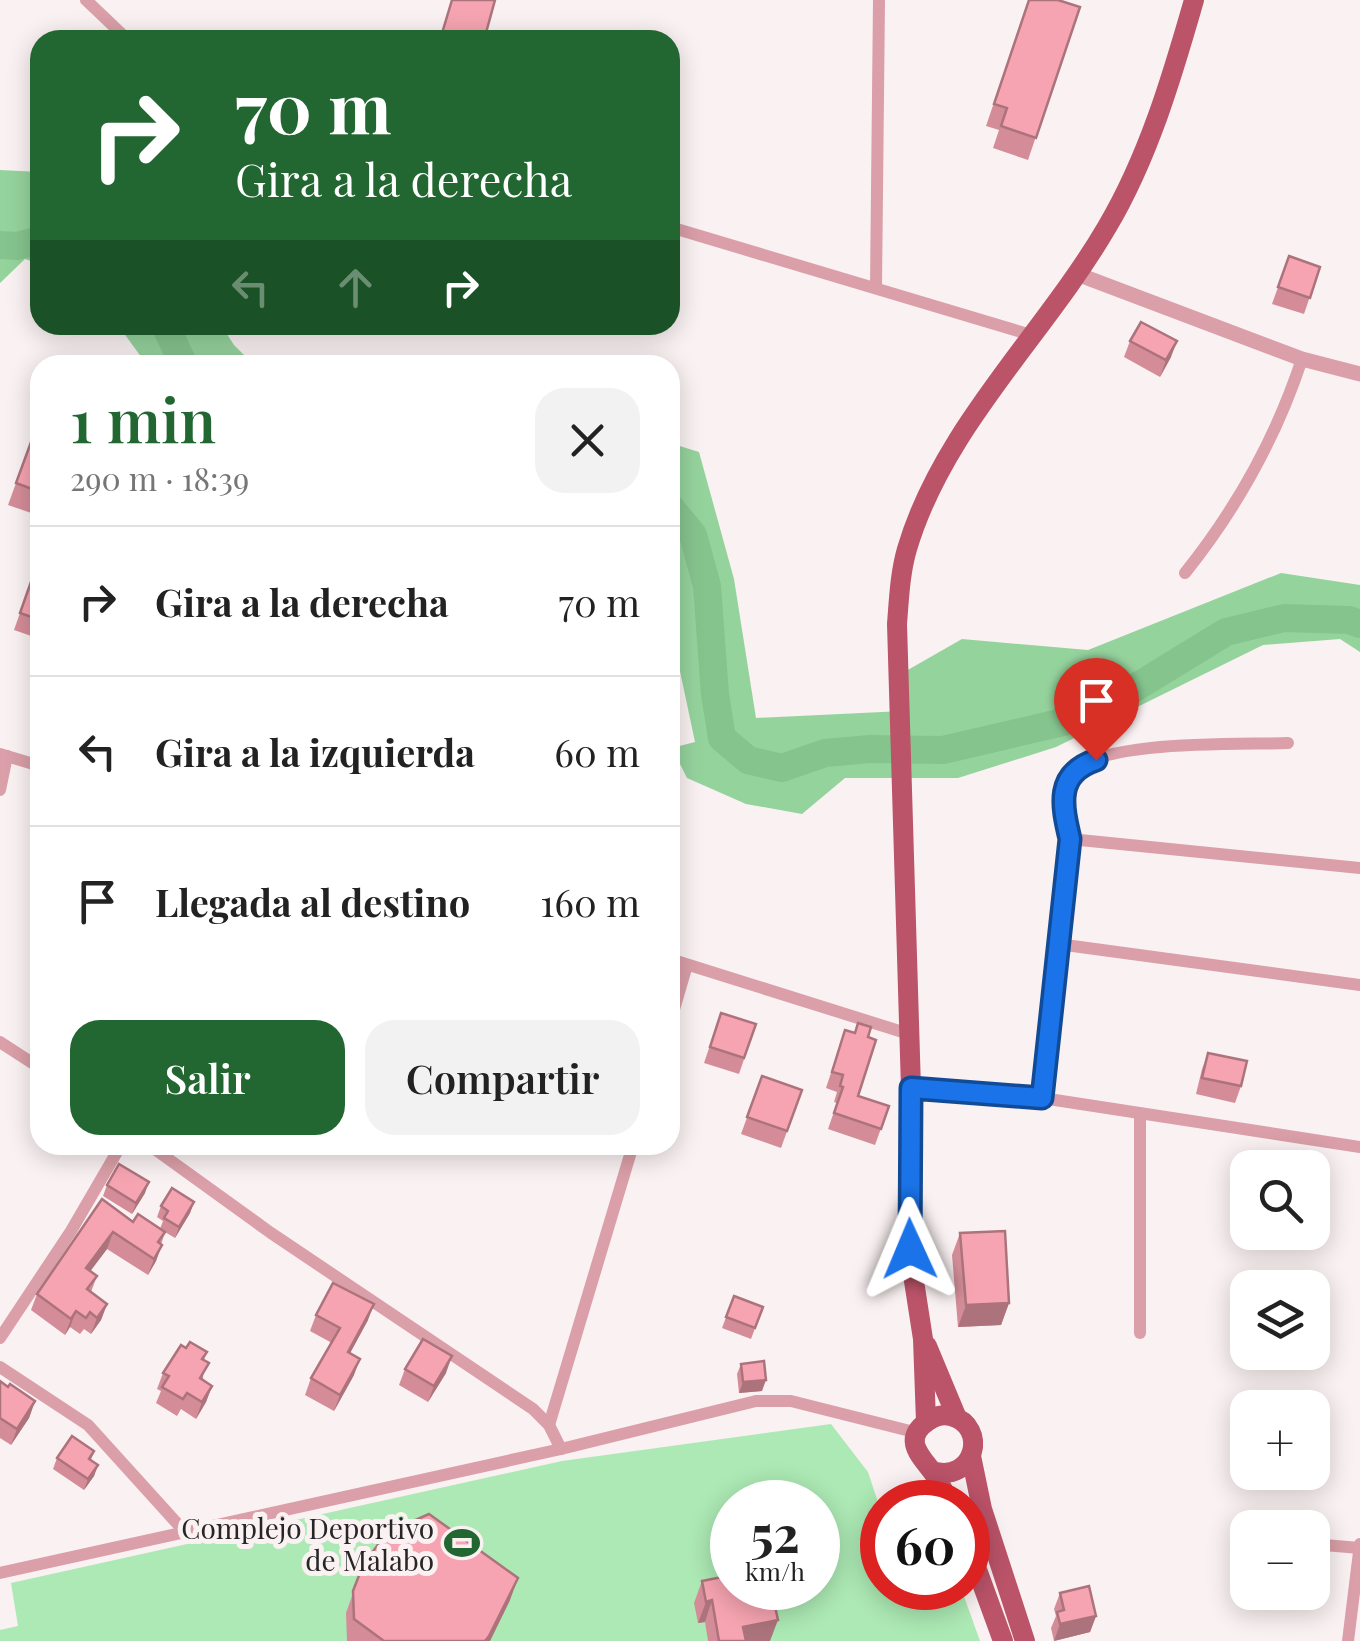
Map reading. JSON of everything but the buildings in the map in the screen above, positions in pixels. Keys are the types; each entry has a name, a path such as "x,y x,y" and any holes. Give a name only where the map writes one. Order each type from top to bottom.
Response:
{"main road":[{"path":"937,1480 919,1458 916,1445 922,1427 924,1339 910,1249 911,1088 898,624 906,553 932,484 1108,225 1135,172 1172,76 1194,0"},
{"path":"924,1339 957,1418 973,1438 971,1456 999,1565 1025,1641"},
{"path":"922,1427 944,1416 957,1418"},
{"path":"932,1471 945,1474 958,1470 971,1456"},
{"path":"990,1605 1003,1641"}],"street":[{"path":"86,0 118,30"},
{"path":"876,287 879,0"},
{"path":"680,230 1032,335"},
{"path":"1077,274 1302,359 1360,374"},
{"path":"1185,572 1222,526 1258,465 1286,407 1302,359"},
{"path":"1042,1098 1070,839 1063,809 1071,774 1082,765 1138,750 1288,742"},
{"path":"0,790 4,755 30,763"},
{"path":"1070,839 1360,868"},
{"path":"1058,944 1360,985"},
{"path":"680,963 909,1034"},
{"path":"680,991 688,966"},
{"path":"0,1042 30,1062"},
{"path":"911,1088 1042,1098 1360,1147"},
{"path":"1140,1115 1140,1333"},
{"path":"0,1338 71,1231 115,1155"},
{"path":"163,1155 533,1410 549,1425 561,1449"},
{"path":"549,1425 630,1155"},
{"path":"0,1367 88,1425 184,1531"},
{"path":"0,1573 561,1449 756,1401 776,1399 922,1427"},
{"path":"1330,1545 1360,1547 1348,1641"}],"green space":[{"path":"0,170 30,172 30,261 25,259 0,283"},
{"path":"125,335 228,335 244,355 140,355"},
{"path":"680,446 699,452 734,579 756,718 903,711 899,675 962,639 1088,650 1281,573 1360,585 1360,652 1340,639 1263,645 1056,747 958,778 845,778 802,814 746,804 687,778 680,764 680,746 695,742 680,671"},
{"name":"Complejo Deportivo de Malabo","path":"831,1424 871,1480 860,1480 860,1610 969,1610 980,1641 0,1641 0,1630 18,1626 11,1583 562,1461"}],"waterway":[{"path":"0,245 30,243"},
{"path":"170,335 179,355"},
{"path":"680,519 693,535 707,586 722,738 748,760 782,768 825,753 943,750 1089,716 1226,632 1284,618 1349,620 1360,624"}],"place":[{"name":"Complejo Deportivo de Malabo","path":"462,1543"}],"route":[{"path":"910,1249 911,1088 1042,1098 1070,839 1063,809 1066,787 1071,774 1096,760"}]}
